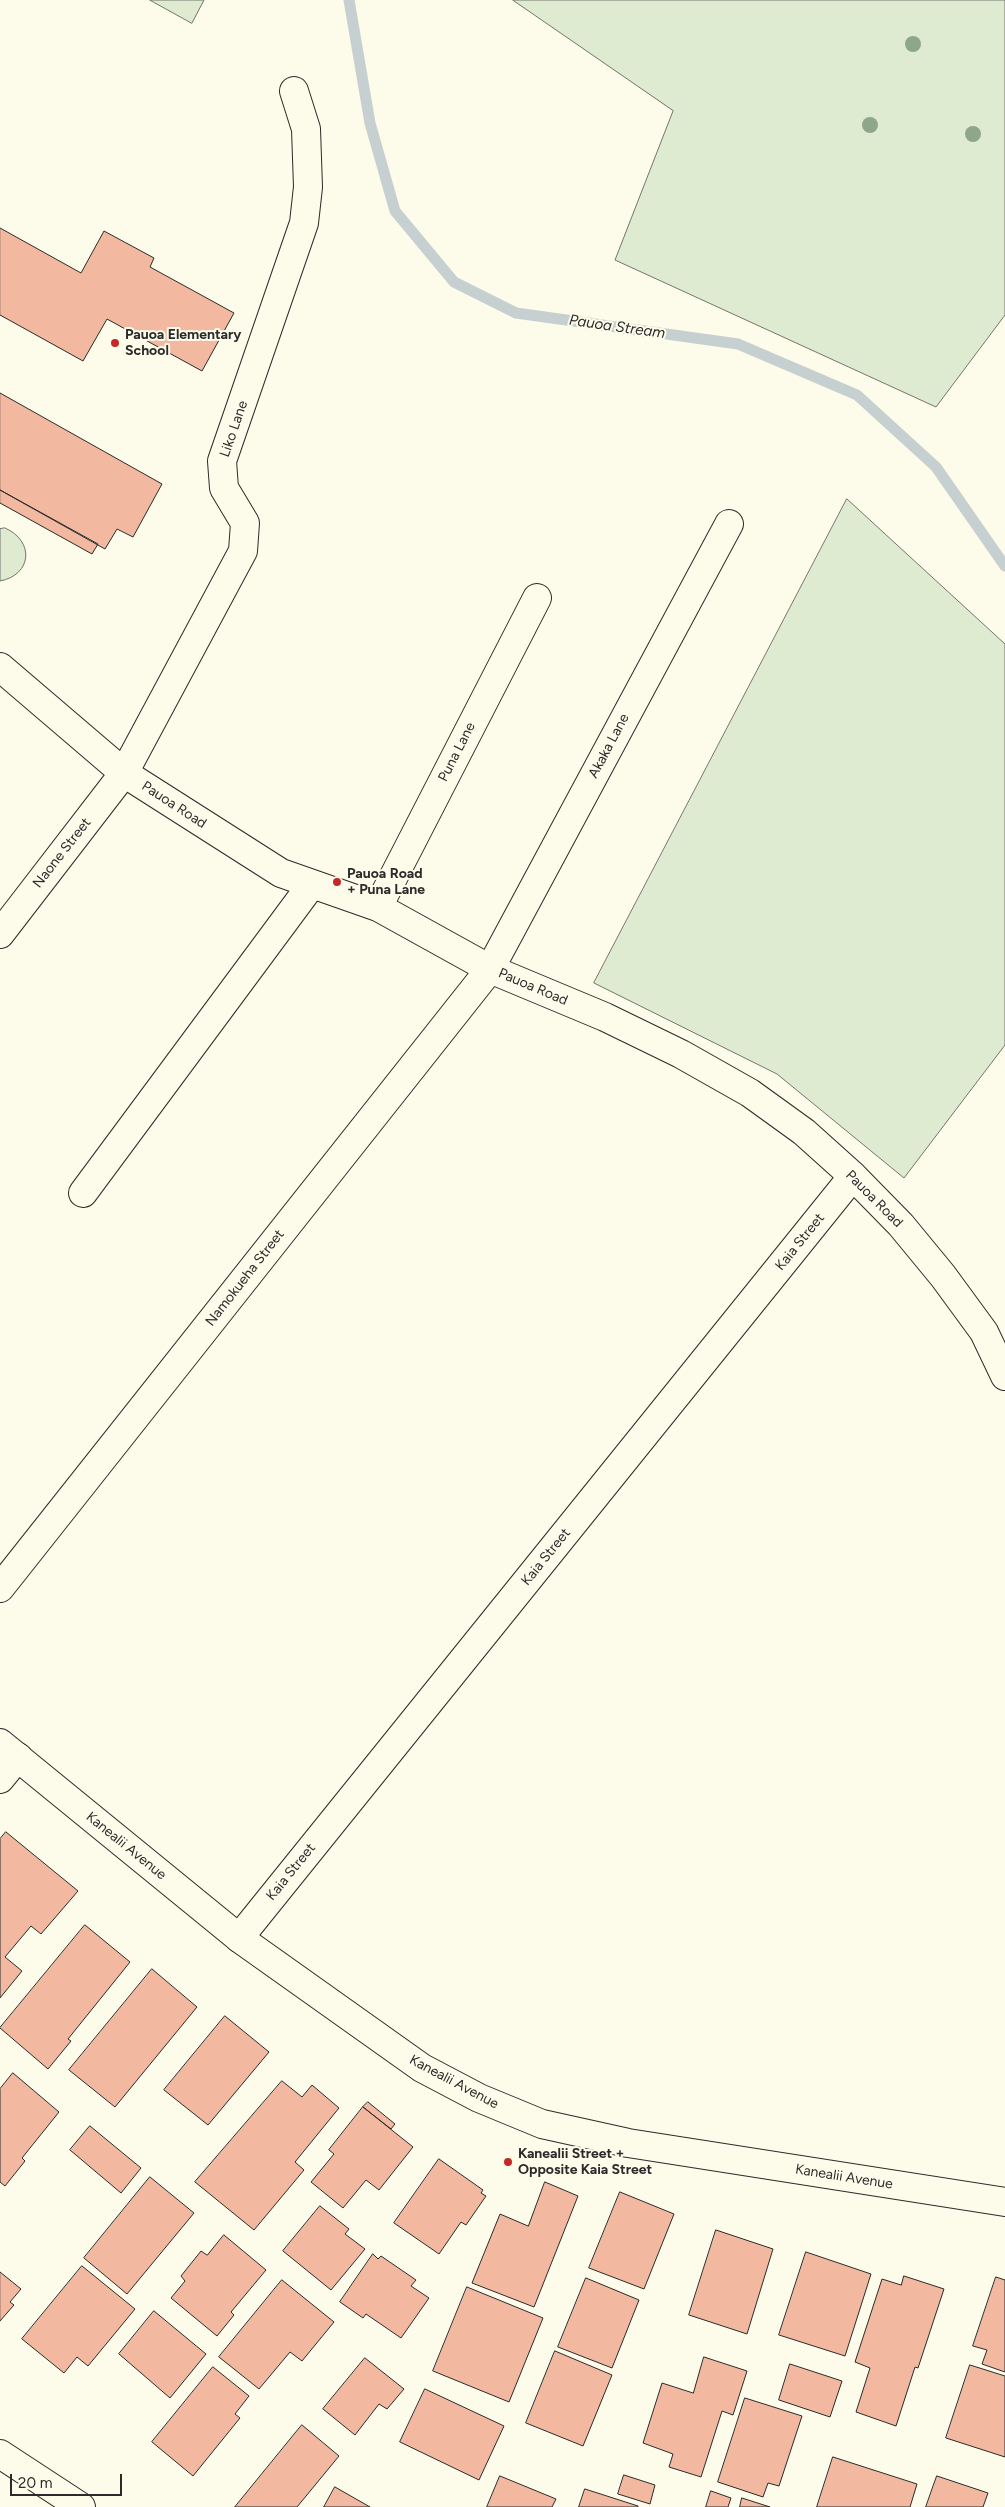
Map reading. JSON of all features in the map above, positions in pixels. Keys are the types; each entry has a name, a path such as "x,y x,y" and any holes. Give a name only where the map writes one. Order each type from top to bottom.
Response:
{"street":[{"name":"Liko Lane","path":"124,773 243,551 245,523 224,488 222,461 304,223 308,187 306,129 294,91"},
{"name":"Akaka Lane","path":"490,968 729,524"},
{"name":"Puna Lane","path":"378,906 537,598"},
{"name":"Pauoa Road","path":"0,667 124,773 281,873 378,906 490,968 605,1017 681,1054 750,1093 804,1132 853,1176 901,1225 943,1276 984,1332 1005,1376"},
{"name":"Naone Street","path":"0,934 124,773"},
{"path":"83,1193 312,884"},
{"name":"Namokueha Street","path":"0,1588 490,968"},
{"name":"Kaia Street","path":"239,1938 853,1176"},
{"path":"0,1779 9,1750"},
{"name":"Kanealii Avenue","path":"9,1750 239,1938 422,2068 479,2098 542,2124 628,2143 1005,2202"},
{"path":"0,2454 81,2507"}],"green space":[{"path":"150,0 204,0 192,23"},
{"path":"513,0 1005,0 1005,315 936,407 615,260 673,111"},
{"path":"847,499 1005,644 1005,1045 904,1178 777,1074 594,983"},
{"path":"5,528 15,534 21,541 26,557 24,565 18,572 11,578 0,581 0,529"}],"building":[{"path":"0,228 81,273 104,231 154,258 150,267 234,313 202,371 107,319 83,361 0,315"},
{"path":"0,393 162,484 133,537 117,529 105,549 0,490"},
{"path":"0,490 98,544 92,554 0,503"},
{"path":"6,1832 78,1891 41,1934 31,1926 5,1957 22,1971 0,1998 0,1839"},
{"path":"85,1925 130,1962 68,2039 71,2041 48,2069 0,2028"},
{"path":"152,1969 197,2007 115,2107 69,2070"},
{"path":"225,2016 269,2052 208,2125 164,2090"},
{"path":"13,2073 59,2112 22,2158 25,2161 5,2186 0,2182 0,2089"},
{"path":"282,2081 302,2097 312,2085 339,2108 295,2162 304,2170 254,2230 195,2182"},
{"path":"368,2102 395,2124 391,2129 363,2107"},
{"path":"363,2107 413,2147 379,2190 366,2180 343,2208 311,2182 334,2154 329,2150"},
{"path":"90,2126 141,2168 121,2193 70,2150"},
{"path":"439,2159 483,2190 481,2193 486,2196 466,2225 461,2222 439,2254 394,2223"},
{"path":"150,2177 194,2213 127,2294 84,2258"},
{"path":"545,2182 578,2196 534,2307 472,2283 500,2214 528,2226"},
{"path":"620,2192 674,2214 644,2289 589,2268"},
{"path":"320,2206 349,2229 345,2234 365,2249 331,2290 283,2251"},
{"path":"716,2230 773,2249 747,2334 689,2315"},
{"path":"224,2235 266,2270 231,2312 234,2315 217,2336 171,2298 185,2281 181,2276 201,2251 207,2255"},
{"path":"806,2252 871,2274 845,2356 779,2335"},
{"path":"373,2254 378,2259 381,2256 416,2280 411,2286 429,2298 401,2338 366,2314 363,2318 340,2302"},
{"path":"82,2266 135,2309 88,2366 77,2357 64,2373 22,2339"},
{"path":"0,2272 21,2289 10,2302 14,2305 0,2321"},
{"path":"904,2276 944,2289 918,2368 915,2367 896,2426 856,2412 870,2368 855,2362 882,2279 901,2285"},
{"path":"996,2277 1005,2280 1005,2372 982,2364 987,2350 973,2346"},
{"path":"586,2278 639,2300 612,2368 558,2347"},
{"path":"282,2280 334,2322 302,2361 290,2352 259,2389 219,2357"},
{"path":"467,2287 543,2318 509,2402 433,2371"},
{"path":"154,2311 206,2354 170,2398 119,2354"},
{"path":"555,2351 612,2375 583,2446 526,2423"},
{"path":"704,2357 747,2371 733,2415 722,2411 701,2477 669,2467 673,2454 643,2443 662,2383 693,2393"},
{"path":"365,2358 404,2389 387,2409 379,2404 355,2435 323,2409"},
{"path":"790,2364 842,2381 830,2417 779,2400"},
{"path":"970,2365 1005,2376 1005,2457 946,2438"},
{"path":"213,2367 249,2396 235,2414 240,2418 193,2476 152,2442"},
{"path":"425,2389 504,2426 479,2480 400,2442"},
{"path":"745,2398 802,2416 779,2486 768,2483 763,2497 718,2482"},
{"path":"302,2425 339,2456 297,2507 235,2507"},
{"path":"833,2457 917,2484 910,2507 817,2507"},
{"path":"624,2475 655,2485 650,2504 618,2494"},
{"path":"500,2476 556,2499 552,2507 487,2507"},
{"path":"937,2476 988,2493 983,2507 926,2507"},
{"path":"335,2487 370,2507 324,2507"},
{"path":"585,2489 638,2506 638,2507 579,2507"},
{"path":"711,2491 731,2498 728,2507 706,2507"},
{"path":"742,2498 770,2507 740,2507"}],"waterway":[{"name":"Pauoa Stream","path":"349,0 370,123 395,211 454,282 516,313 738,344 857,395 936,467 1005,566"}],"place":[{"name":"Pauoa Elementary School","path":"115,343"},
{"name":"Pauoa Road + Puna Lane","path":"337,882"},
{"name":"Kanealii Street + Opposite Kaia Street","path":"508,2162"}]}
